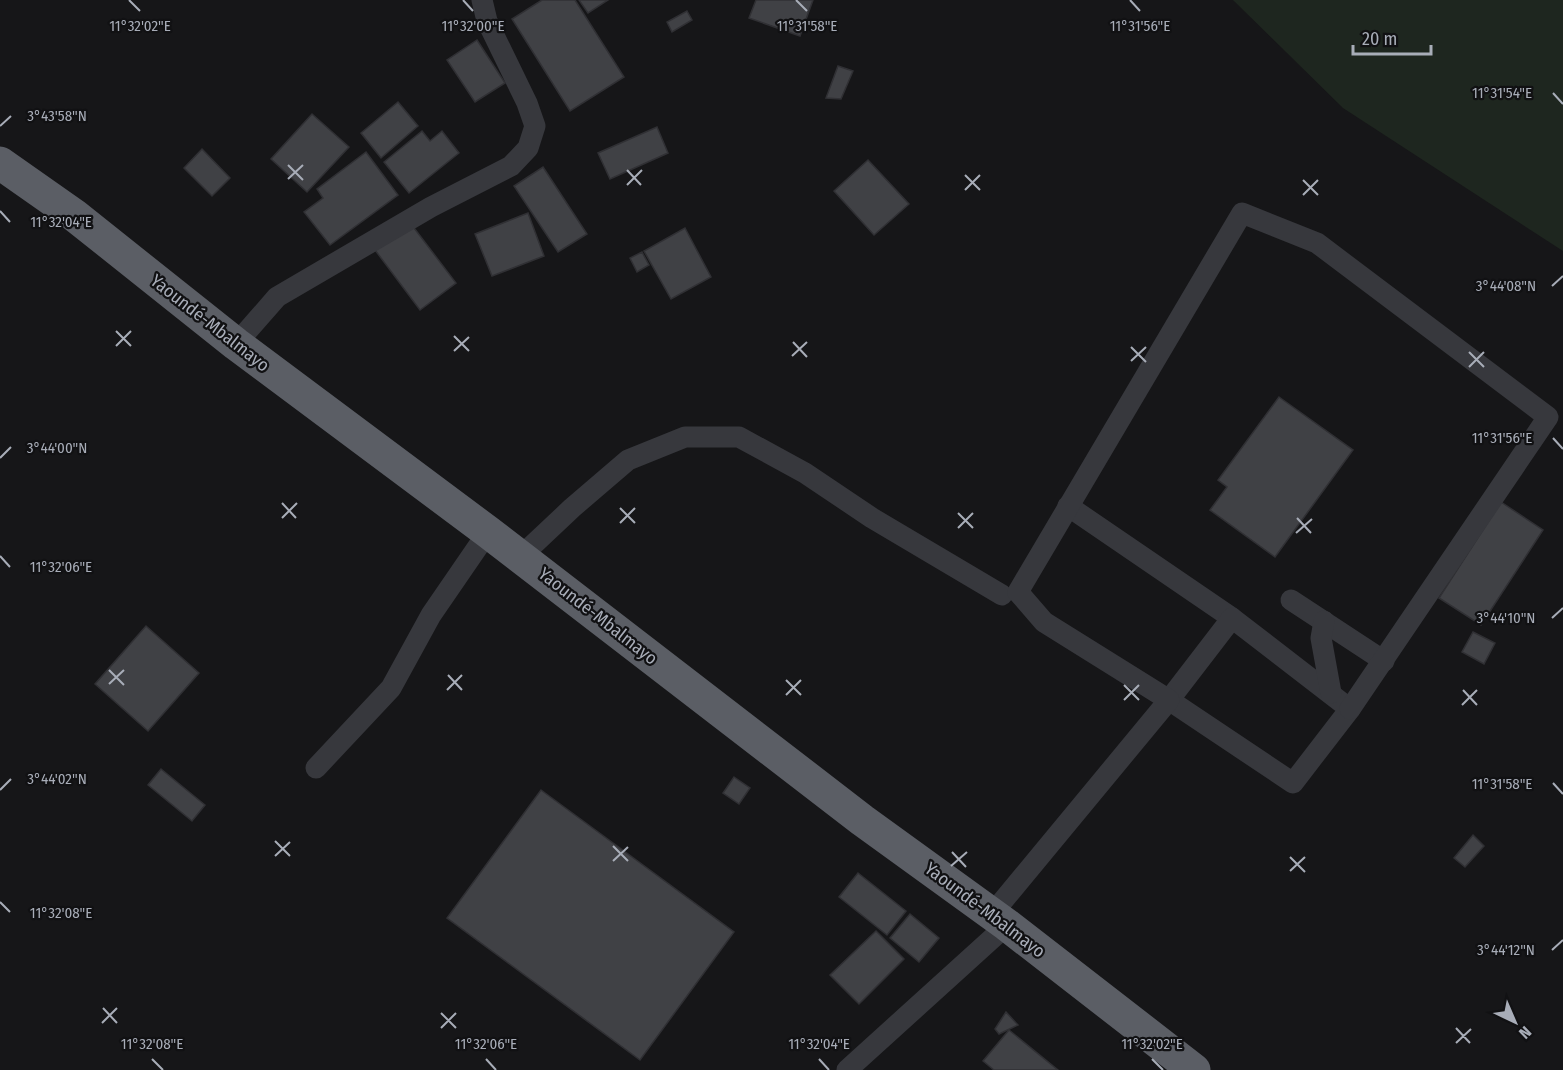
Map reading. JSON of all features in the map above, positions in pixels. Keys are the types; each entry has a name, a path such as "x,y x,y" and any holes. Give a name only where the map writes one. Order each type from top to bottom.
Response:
{"highway":[{"name":"Yaoundé-Mbalmayo","path":"0,163 74,215 236,344 520,556 862,820 999,919 1194,1070"}],"street":[{"path":"236,344 277,297 431,207 511,166 528,148 535,126 527,103 487,21 482,0"},
{"path":"1242,213 1317,243 1548,417 1384,661 1293,783 1169,700 1044,622 1018,592 1242,213"},
{"path":"520,556 628,459 685,437 739,437 805,473 872,518 1002,595"},
{"path":"1068,506 1232,618 1350,709"},
{"path":"316,768 391,688 431,615 488,532"},
{"path":"1291,600 1384,661"},
{"path":"847,1070 999,919 1232,618"},
{"path":"1324,621 1321,638 1331,693"}],"shaded area":[{"path":"1233,0 1563,0 1563,251 1343,108"}],"building":[{"path":"542,0 575,0 624,77 570,111 512,19"},
{"path":"579,0 608,0 588,13"},
{"path":"756,0 813,0 800,36 749,18"},
{"path":"687,11 692,20 672,32 667,22"},
{"path":"477,40 505,83 475,102 447,60"},
{"path":"838,66 853,71 841,99 826,98"},
{"path":"398,102 418,126 381,158 361,133"},
{"path":"312,114 349,147 307,192 271,159"},
{"path":"657,127 668,153 610,179 598,153"},
{"path":"422,131 430,141 442,131 459,153 409,193 384,162"},
{"path":"202,149 230,178 212,196 184,168"},
{"path":"366,152 398,195 330,245 304,212 323,198 317,189"},
{"path":"868,160 909,204 874,235 834,191"},
{"path":"543,167 587,234 558,252 514,186"},
{"path":"528,213 544,256 492,276 475,234"},
{"path":"411,224 456,283 420,310 375,250"},
{"path":"685,228 711,277 671,299 644,251"},
{"path":"642,252 649,265 637,272 630,258"},
{"path":"1279,397 1353,450 1275,557 1210,510 1227,487 1218,480"},
{"path":"1501,502 1543,530 1481,625 1439,598"},
{"path":"146,626 199,673 148,731 95,684"},
{"path":"1473,632 1495,643 1484,664 1462,652"},
{"path":"161,769 205,805 192,821 148,785"},
{"path":"734,777 750,788 739,804 723,793"},
{"path":"541,790 734,932 640,1060 447,918"},
{"path":"1473,835 1484,846 1465,867 1454,858"},
{"path":"858,873 906,911 887,935 839,897"},
{"path":"910,914 939,938 919,962 890,938"},
{"path":"876,931 904,959 859,1004 830,975"},
{"path":"1006,1012 1018,1025 999,1034 995,1029"},
{"path":"1009,1030 1058,1070 994,1070 983,1061"}]}
